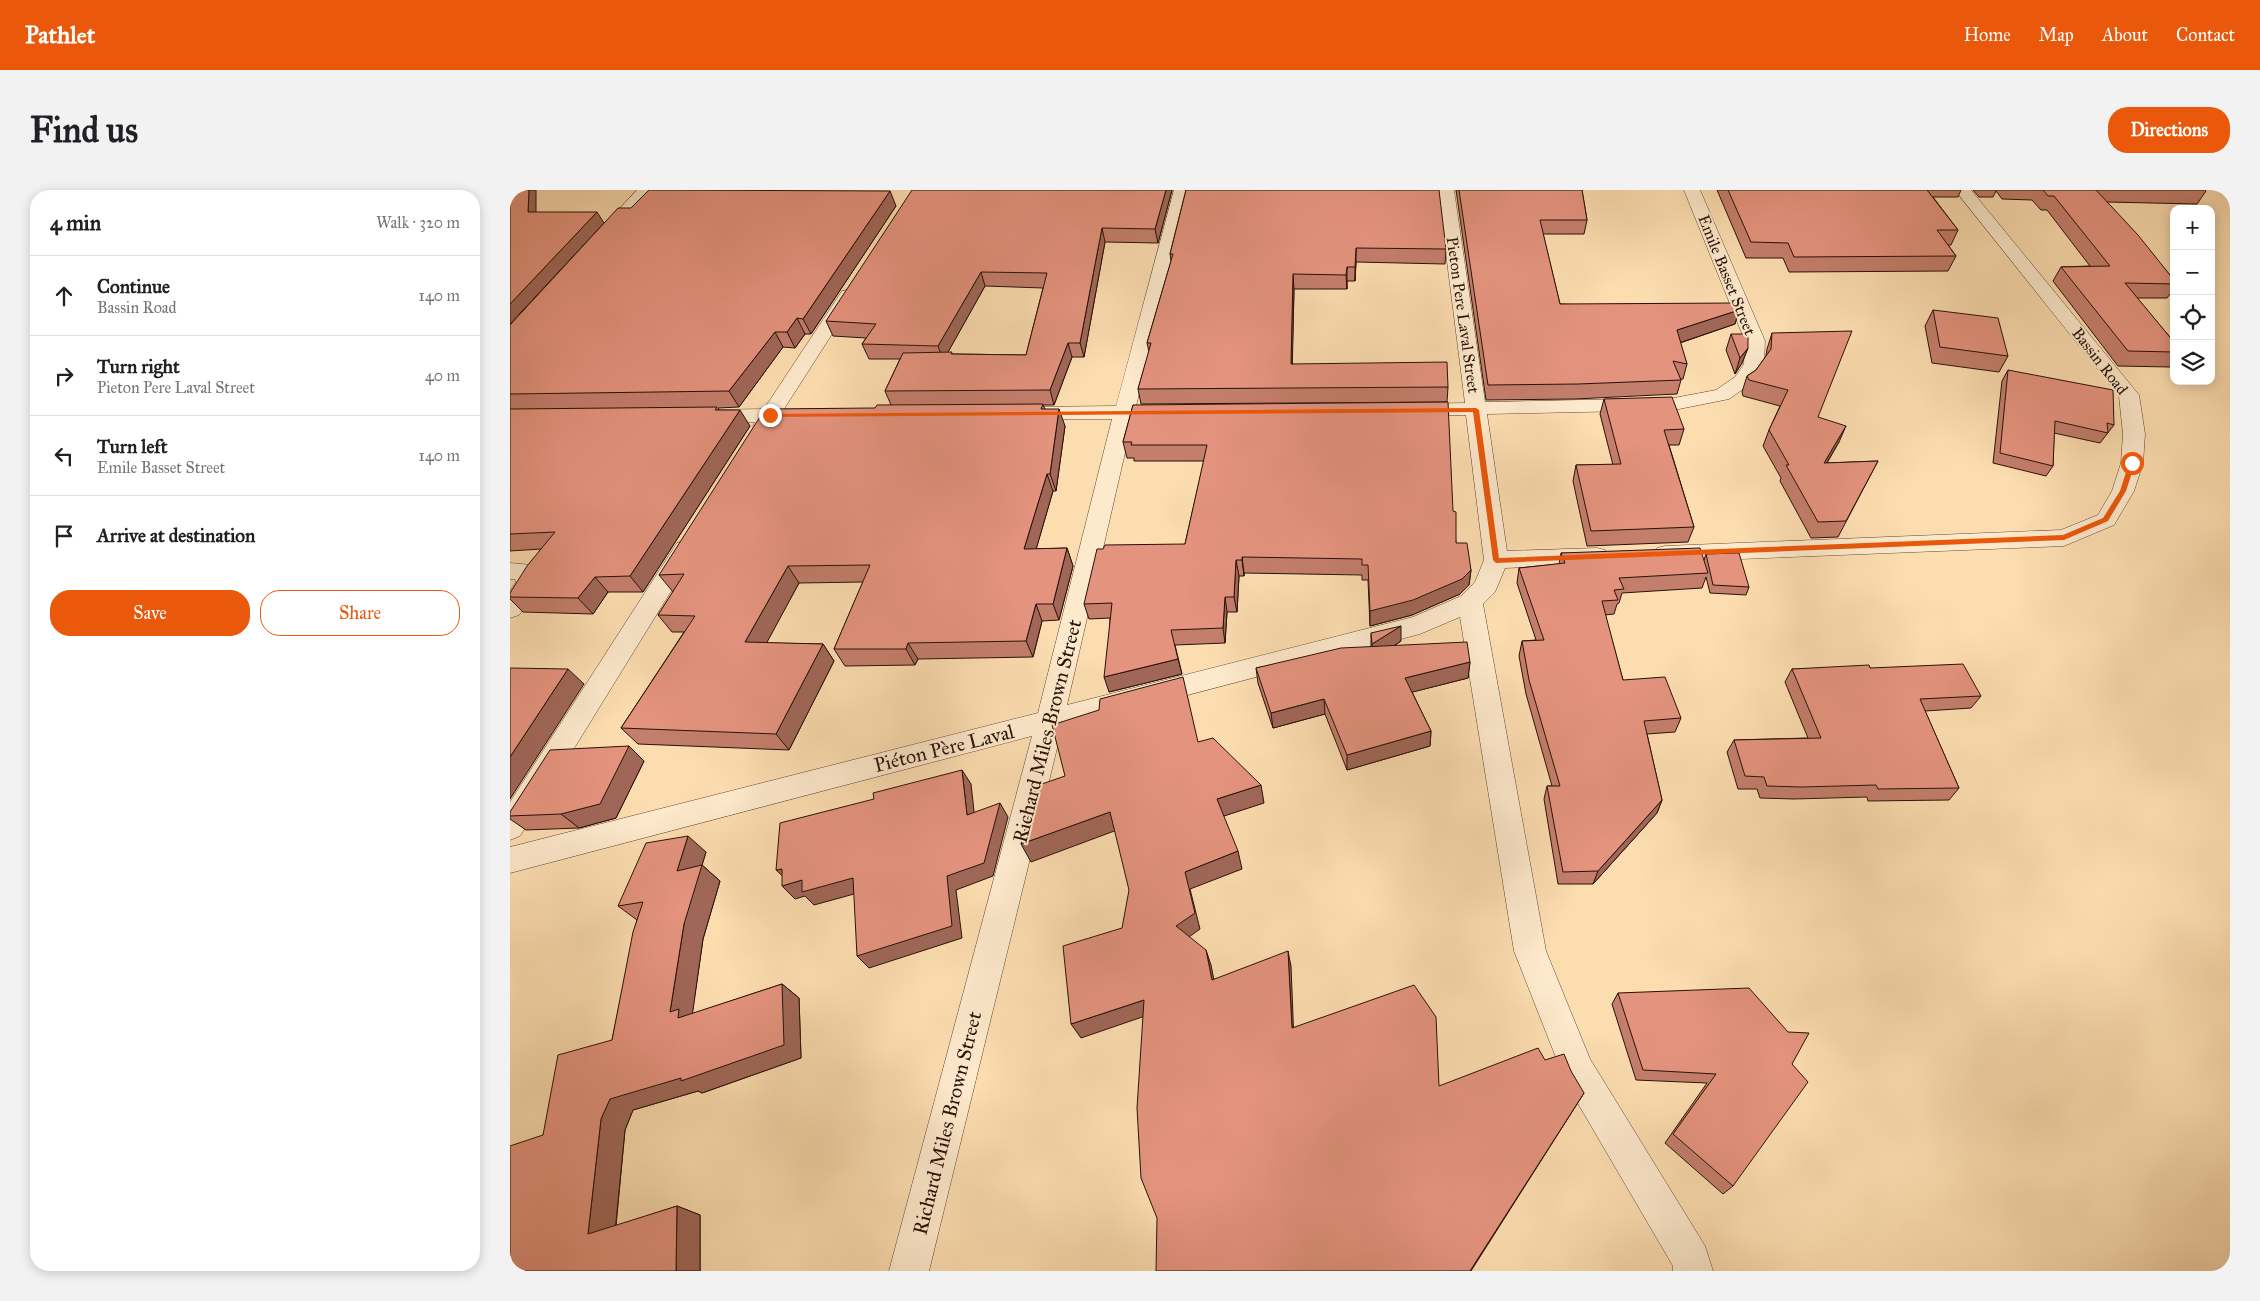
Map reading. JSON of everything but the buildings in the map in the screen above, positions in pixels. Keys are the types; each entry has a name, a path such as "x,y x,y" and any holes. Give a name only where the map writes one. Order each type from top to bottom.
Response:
{"street":[{"path":"594,246 646,190"},
{"name":"Richard Miles Brown Street","path":"909,1271 1050,721 1124,413 1182,190"},
{"name":"Pieton Pere Laval Street","path":"1446,190 1496,560 1478,594"},
{"name":"Emile Basset Street","path":"1388,410 1476,410 1674,404 1722,395 1742,381 1754,364 1755,341 1692,190"},
{"name":"Bassin Road","path":"1646,554 2064,538 2106,520 2123,491 2132,463 2134,434 2129,395 1963,190"},
{"path":"754,441 862,274"},
{"path":"1006,414 1182,412"},
{"path":"690,416 819,415"},
{"path":"510,827 695,533"},
{"path":"1496,560 1616,556"},
{"path":"510,571 523,571 529,583 510,609"},
{"path":"1478,594 1530,951 1578,1071 1691,1260 1693,1271"},
{"name":"Piéton Père Laval","path":"510,860 1420,625 1478,594"}],"route":[{"path":"770,415 1476,410 1496,560 2064,538 2106,520 2123,491 2132,463"}]}
